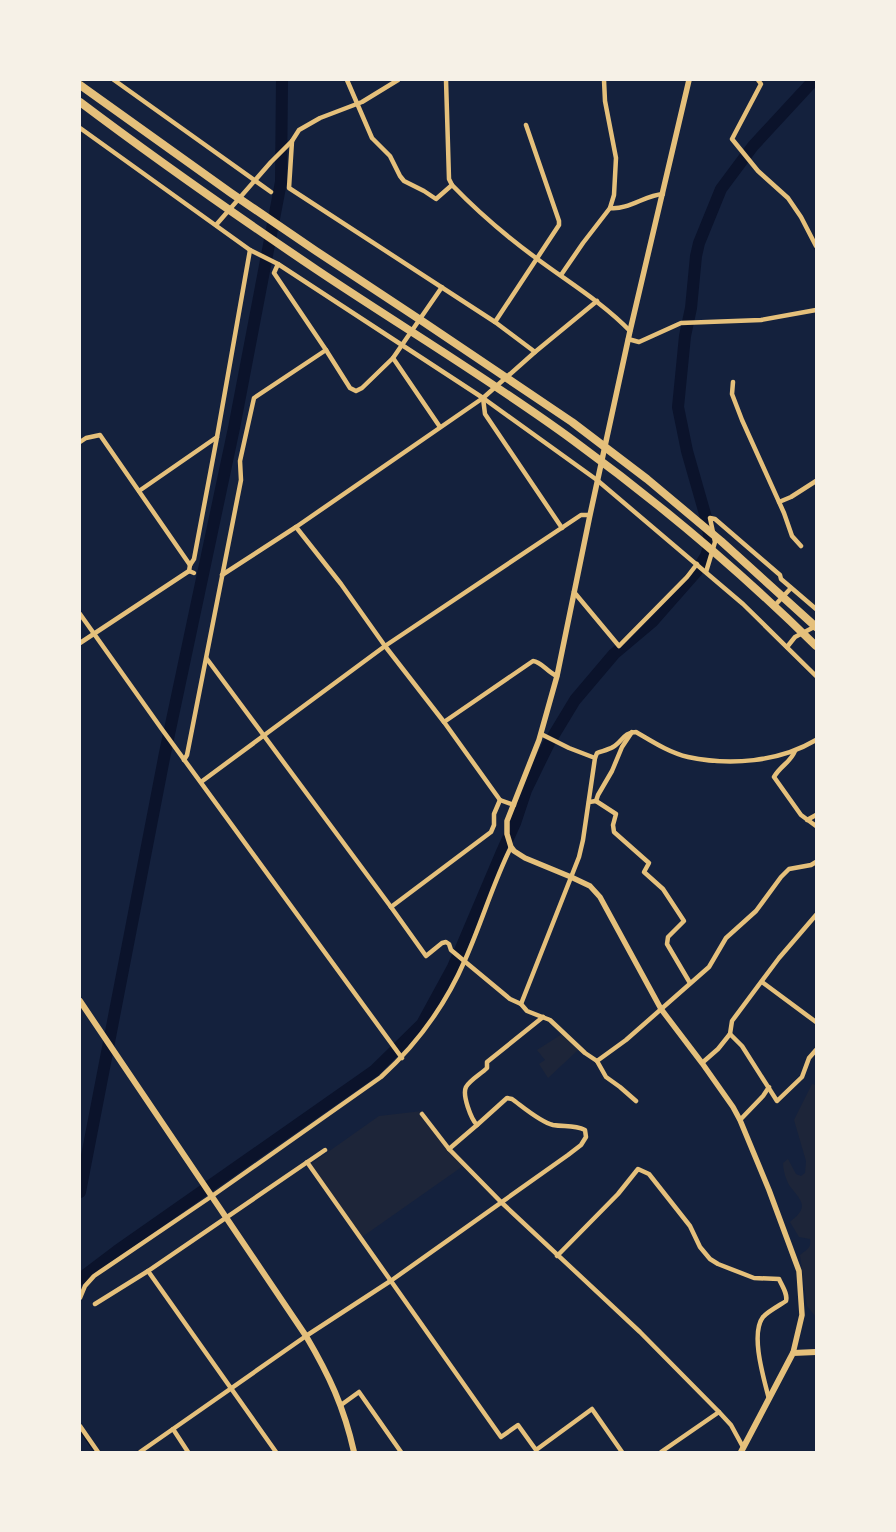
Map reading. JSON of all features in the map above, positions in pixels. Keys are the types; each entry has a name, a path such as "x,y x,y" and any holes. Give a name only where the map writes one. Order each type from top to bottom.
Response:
{"highway":[{"path":"80,85 308,246 572,422 647,479 721,541 816,627"},
{"path":"80,102 316,269 573,440 648,497 722,559 816,646"}],"main road":[{"path":"80,1000 306,1336 331,1381 341,1405 354,1452"},
{"path":"742,1450 793,1353 816,1352"}],"street":[{"path":"114,80 271,192"},
{"path":"347,80 372,138 390,156 404,181 436,199 452,185"},
{"path":"216,225 291,142 299,130 320,118 358,103 398,80"},
{"path":"446,80 449,179 452,185 494,226 613,314 630,331"},
{"path":"561,275 610,208 614,195 616,158 605,101 604,80"},
{"path":"689,80 628,338 557,676 541,734 507,822 507,834 514,852 590,886 600,897 661,1009 733,1107 769,1190 799,1271 802,1315 793,1353"},
{"path":"758,80 761,84 732,139 758,171 788,198 802,217 816,246"},
{"path":"495,322 559,225 526,125"},
{"path":"80,128 250,250 278,264 483,398 597,480 742,604 816,676"},
{"path":"291,142 289,188 495,322 536,352"},
{"path":"610,208 657,194 663,194"},
{"path":"80,643 191,570 250,250"},
{"path":"278,264 274,273 350,388 356,390 362,388 393,358 442,288"},
{"path":"222,575 296,527 483,398 596,301"},
{"path":"628,338 639,342 681,323 762,320 816,310"},
{"path":"184,760 187,755 207,659 241,480 240,461 254,398 326,350"},
{"path":"393,358 440,427"},
{"path":"733,382 732,394 742,420 779,502 792,536 801,546"},
{"path":"483,398 485,414 562,528"},
{"path":"80,442 86,438 100,435 191,570"},
{"path":"139,491 217,437"},
{"path":"779,502 791,497 816,481"},
{"path":"201,782 385,646 581,515 590,515"},
{"path":"706,572 715,542 710,518 715,519 780,575 780,579 816,609"},
{"path":"296,527 341,584 500,800 514,805"},
{"path":"574,592 619,646 687,577 697,564"},
{"path":"777,603 791,588"},
{"path":"80,614 184,760 402,1058"},
{"path":"787,647 795,637 816,627"},
{"path":"207,659 426,956 442,943 446,942 449,944 451,950 464,962 510,999 521,1004 527,1011 550,1020 585,1053 597,1061 606,1077 636,1101"},
{"path":"444,722 533,661 538,662 550,673 557,676"},
{"path":"596,801 622,747 632,732"},
{"path":"521,1004 571,877 583,840 597,753 612,748 624,736 632,732 636,732 669,750 688,757 714,761 765,758 795,751 816,740"},
{"path":"541,734 595,758"},
{"path":"795,751 792,759 779,769 774,777 801,815 816,826"},
{"path":"391,907 491,832 494,825 494,814 500,800"},
{"path":"589,802 596,801 616,814 613,825 614,832 649,863 644,872 663,889 684,922 668,938 666,944 690,983"},
{"path":"807,820 816,816"},
{"path":"80,1298 85,1286 94,1276 381,1077 402,1058 441,1004 464,962 510,845"},
{"path":"597,1061 626,1040 709,966 726,938 756,911 789,869 811,865 816,862"},
{"path":"702,1063 718,1049 730,1034 732,1021 779,958 816,915"},
{"path":"762,982 816,1022"},
{"path":"478,1125 473,1121 469,1110 465,1090 467,1086 487,1068 487,1062 543,1017"},
{"path":"730,1034 742,1046 777,1101 802,1077 809,1058 816,1050"},
{"path":"740,1120 769,1087"},
{"path":"140,1452 306,1336 390,1281 581,1145 586,1137 585,1130 577,1126 553,1125 512,1099 507,1098 448,1149"},
{"path":"422,1114 448,1149 557,1256 640,1332 719,1412 731,1425 742,1450"},
{"path":"95,1304 148,1271 325,1150"},
{"path":"307,1162 501,1437 518,1425 536,1450 592,1409 622,1452"},
{"path":"557,1256 618,1194 638,1169 649,1174 690,1226 700,1247 710,1260 754,1278 779,1279 784,1288 787,1297 786,1301 763,1317 757,1333 768,1399"},
{"path":"148,1271 276,1452"},
{"path":"341,1405 359,1392 401,1452"},
{"path":"661,1452 719,1412"},
{"path":"80,1426 98,1452"},
{"path":"173,1429 188,1452"}],"shaded area":[{"path":"562,1034 578,1050 548,1078 539,1064 545,1060 537,1050"},
{"path":"812,1084 816,1085 816,1317 807,1306 800,1255 809,1247 810,1239 799,1237 790,1222 799,1214 802,1207 800,1199 787,1181 783,1163 788,1159 796,1174 801,1176 805,1173 806,1161 794,1120"},
{"path":"422,1111 463,1166 362,1237 311,1164 379,1116"}],"waterway":[{"path":"80,1192 165,753 234,428 281,182 282,80"},
{"path":"80,1279 374,1071 422,1024 453,967 515,823 526,790 549,743 575,700 614,654 652,622 696,572 706,556 710,543 707,521 687,451 678,407 696,256 699,243 721,189 753,146 814,80"},
{"path":"80,1431 95,1452"}]}
